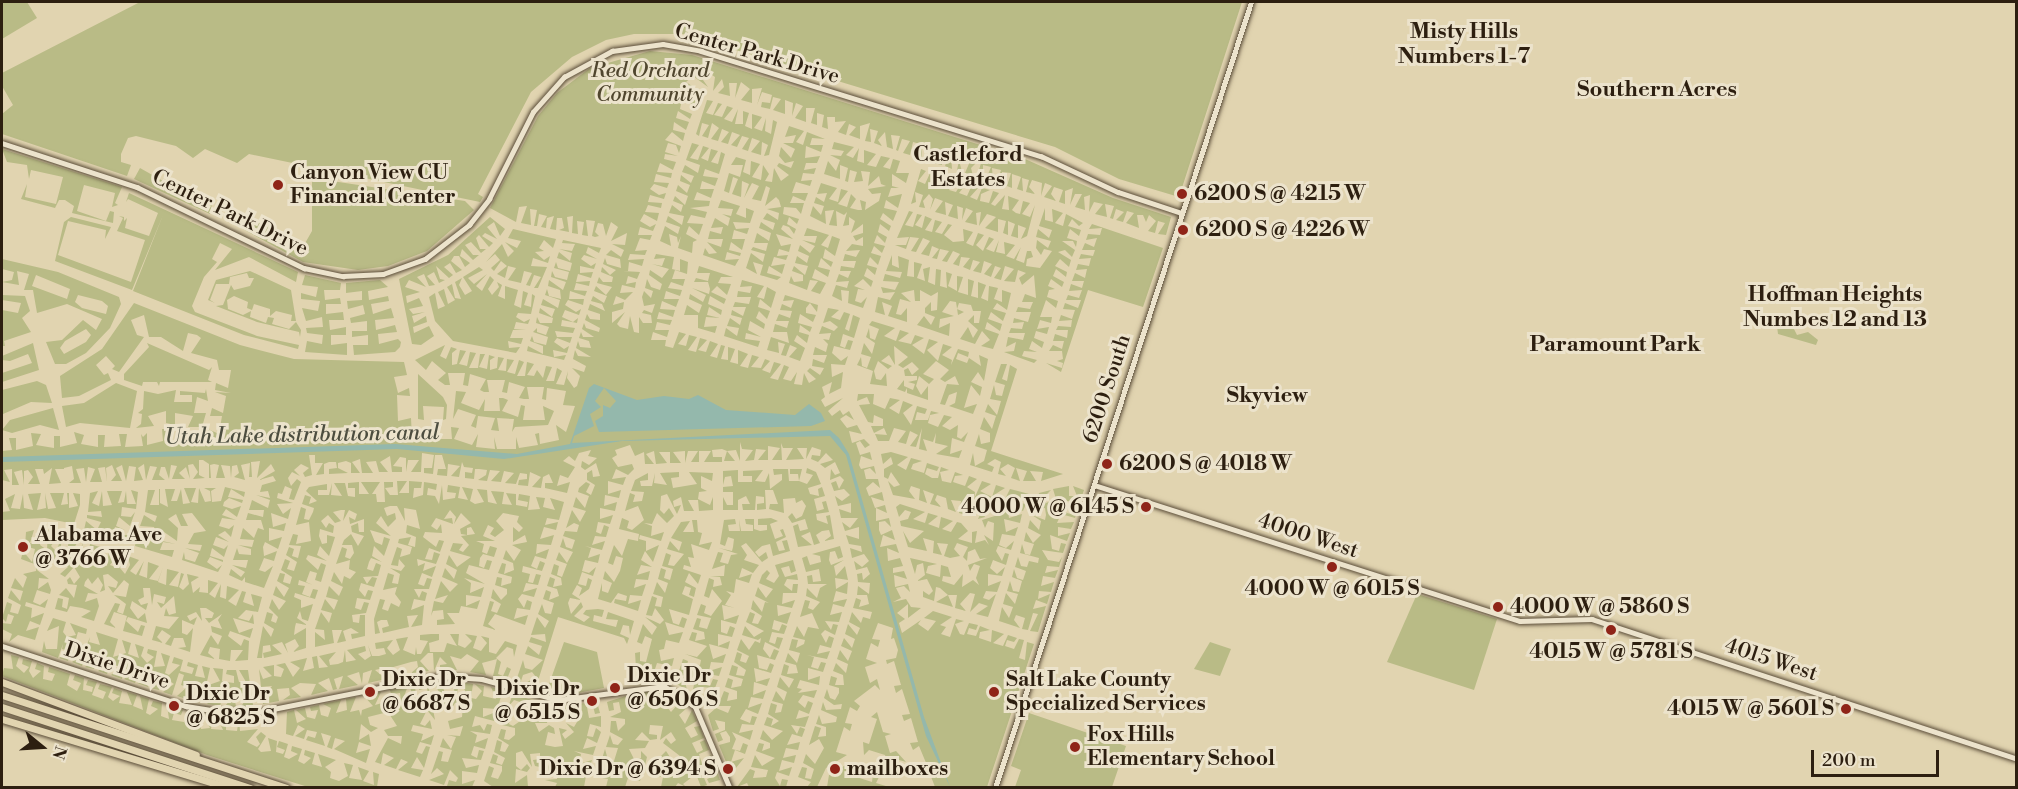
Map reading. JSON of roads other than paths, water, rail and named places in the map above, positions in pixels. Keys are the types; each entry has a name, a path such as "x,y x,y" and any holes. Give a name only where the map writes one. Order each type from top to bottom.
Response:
{"highway":[{"path":"2,681 140,732 225,769"},
{"path":"2,695 286,788"},
{"path":"2,706 250,788"},
{"path":"2,719 230,788"}],"main road":[{"name":"6200 South","path":"995,788 1251,2"}],"street":[{"name":"Center Park Drive","path":"2,143 137,187 304,268 343,276 382,274 424,260 470,225 489,199 533,112 564,77 612,51 663,44 701,51 1041,156 1118,192 1182,213"},
{"name":"4000 West","path":"1094,484 1512,618"},
{"name":"4015 West","path":"1512,618 1592,619 2016,758"},
{"name":"Dixie Drive","path":"2,646 186,705 231,713 263,711 432,676 475,678 558,700 663,686 695,706 730,788"}],"water":[{"path":"594,384 637,400 664,396 689,399 698,395 726,410 795,415 809,404 821,413 825,421 811,426 599,432 595,421 603,416 603,405 610,408 616,401 604,388 595,401 601,407 590,414 594,426 574,436 572,443 830,430 839,438 849,454 924,717 950,787 926,736 846,455 830,436 622,441 504,459 397,449 2,462 2,457 395,444 517,454 570,444 589,388"}],"place":[{"name":"Canyon View CU Financial Center","path":"278,185"},
{"name":"6200 S @ 4215 W","path":"1182,194"},
{"name":"6200 S @ 4226 W","path":"1183,230"},
{"name":"6200 S @ 4018 W","path":"1107,464"},
{"name":"4000 W @ 6145 S","path":"1146,507"},
{"name":"Alabama Ave @ 3766 W","path":"23,547"},
{"name":"4000 W @ 6015 S","path":"1332,567"},
{"name":"4000 W @ 5860 S","path":"1498,607"},
{"name":"4015 W @ 5781 S","path":"1611,630"},
{"name":"Dixie Dr @ 6506 S","path":"615,688"},
{"name":"Dixie Dr @ 6687 S","path":"370,692"},
{"name":"Salt Lake County Specialized Services","path":"994,692"},
{"name":"Dixie Dr @ 6515 S","path":"592,701"},
{"name":"Dixie Dr @ 6825 S","path":"174,706"},
{"name":"4015 W @ 5601 S","path":"1846,709"},
{"name":"Fox Hills Elementary School","path":"1075,747"},
{"name":"Dixie Dr @ 6394 S","path":"728,769"},
{"name":"mailboxes","path":"835,769"}],"district":[{"name":"Misty Hills Numbers 1-7","path":"1464,44"},
{"name":"Southern Acres","path":"1657,90"},
{"name":"Castleford Estates","path":"968,166"},
{"name":"Hoffman Heights Numbes 12 and 13","path":"1835,306"},
{"name":"Paramount Park","path":"1615,345"},
{"name":"Skyview","path":"1267,396"}],"park label":[{"name":"Red Orchard Community","path":"650,83"}],"water label":[{"name":"Utah Lake distribution canal","path":"302,435"}]}
